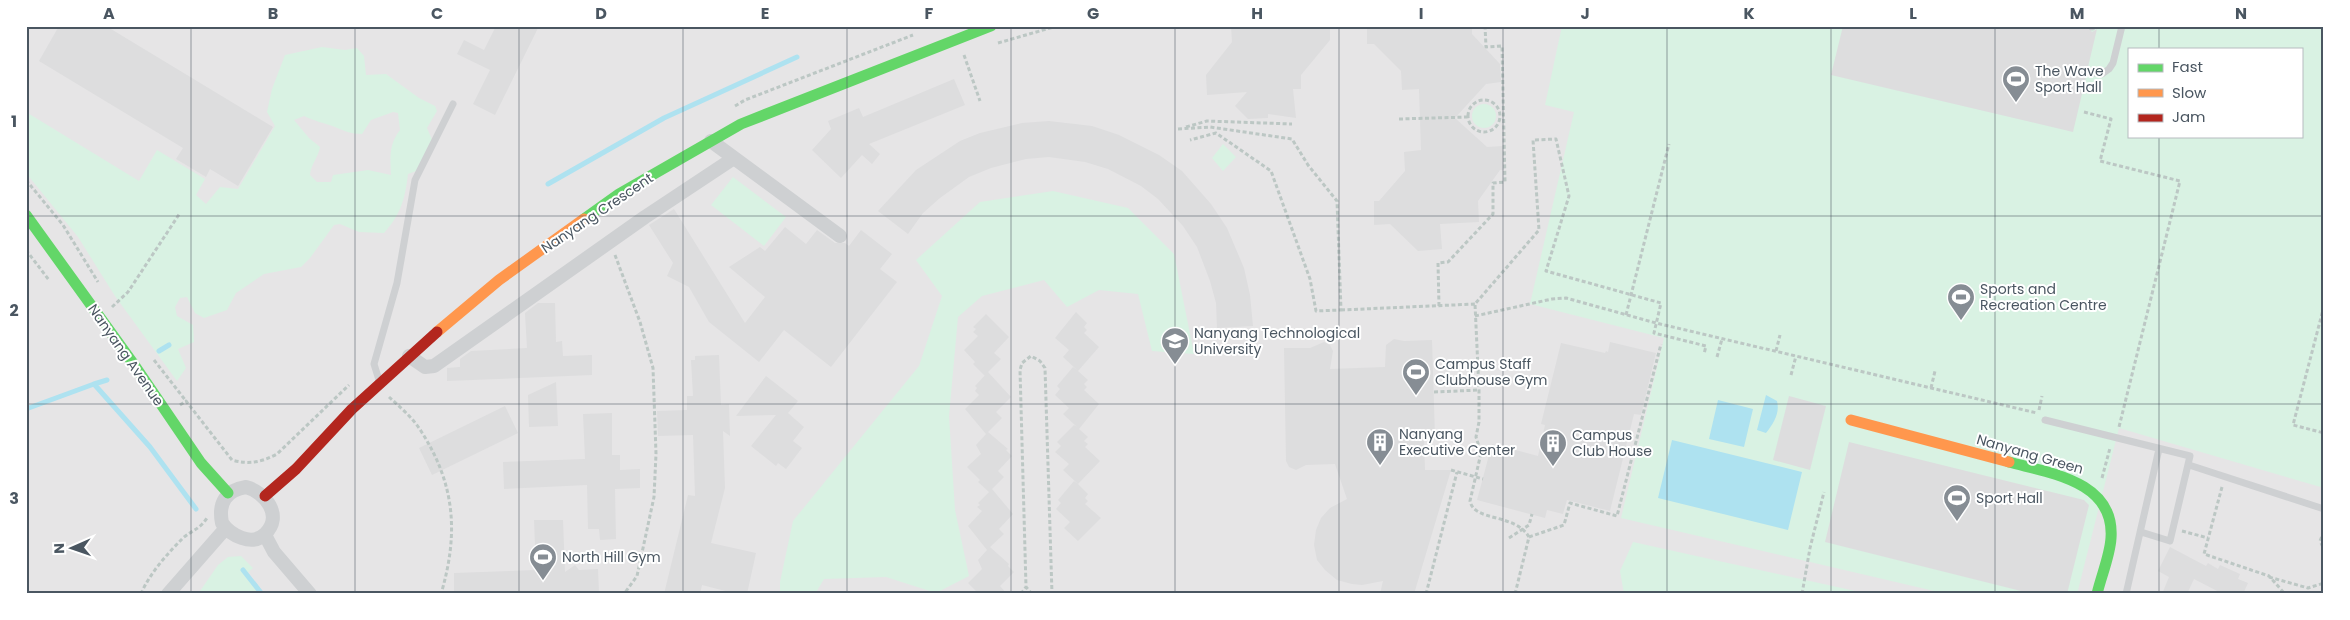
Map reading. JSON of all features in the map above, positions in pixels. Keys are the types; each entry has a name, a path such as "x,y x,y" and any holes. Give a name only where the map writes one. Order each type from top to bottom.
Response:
{"street":[{"name":"Nanyang Crescent","path":"265,496 302,463 352,409 408,356 499,280 619,194 742,124 991,26"},
{"path":"711,141 840,236"},
{"path":"408,356 425,367 434,366 734,158"},
{"name":"Nanyang Avenue","path":"26,215 99,314 201,463 228,493"},
{"name":"Nanyang Green","path":"1851,420 2068,478 2090,488 2102,502 2111,528 2098,594"},
{"path":"246,487 256,490 265,496 272,511 270,527 265,535 241,538 233,535 226,529 220,515 222,501 228,493 236,488 246,487"},
{"path":"168,594 226,529"},
{"path":"265,535 274,552 310,594"}],"lane":[{"path":"2087,72 2102,74 2109,69 2122,26"},
{"path":"380,383 374,364 397,283 415,180 453,104"},
{"path":"2045,420 2190,456 2170,541 2141,532"},
{"path":"2126,594 2159,448"},
{"path":"2189,465 2324,509"}],"path":[{"path":"1439,306 1438,263 1448,262 1493,214 1493,183 1505,182 1502,117 1502,46 1486,47 1485,26"},
{"path":"964,52 980,101"},
{"path":"1484,100 1498,107 1502,117 1497,126 1484,133 1475,130 1468,117 1471,107 1484,100"},
{"path":"2084,112 2111,118 2100,161 2180,181 2119,427 2111,425"},
{"path":"1399,119 1468,117"},
{"path":"1292,124 1207,121 1178,129 1210,127 1292,139 1308,166 1337,200 1341,310"},
{"path":"1190,140 1216,134 1272,171 1310,279 1316,312 1475,304"},
{"path":"1515,594 1529,537 1524,528 1513,522 1476,512 1470,501 1481,452 1476,437 1479,422 1479,390 1475,304 1539,230 1533,140 1556,139 1569,196 1546,271 1660,303 1654,333 1706,346 1704,354"},
{"path":"1626,315 1669,144"},
{"path":"26,180 63,225 100,284"},
{"path":"99,314 113,306 128,292 180,213"},
{"path":"610,243 640,322 653,368 656,454 654,497 638,576 624,594"},
{"path":"1475,316 1552,299 1566,298 1656,323 2038,413 2042,396"},
{"path":"108,299 119,314"},
{"path":"2324,306 2293,425 2324,433"},
{"path":"1776,352 1780,335"},
{"path":"1717,357 1722,339"},
{"path":"1529,537 1564,525 1570,504 1617,516 1661,344"},
{"path":"149,354 186,401"},
{"path":"1021,594 1026,588 1020,370 1022,363 1031,356 1040,361 1045,368 1052,594"},
{"path":"1791,375 1796,356"},
{"path":"1931,388 1935,371"},
{"path":"1434,392 1479,390"},
{"path":"388,395 420,429 443,473 448,489 451,516 450,534 447,571 442,594"},
{"path":"2102,481 2113,437"},
{"path":"1451,470 1483,479"},
{"path":"1426,594 1457,472"},
{"path":"2225,476 2204,554 2308,588 2324,583"},
{"path":"1802,594 1810,548 1824,492"},
{"path":"1509,538 1529,525 1532,514"},
{"path":"2173,529 2208,538"},
{"path":"2324,531 2320,541 2324,549"},
{"path":"2269,576 2285,594"},
{"path":"1026,588 1032,594"}],"shaded area":[{"name":"Nanyang Technological University","path":"26,26 2324,26 2324,594 26,594"}],"green space":[{"name":"Sports and Recreation Centre","path":"1562,26 2324,26 2324,488 2119,428 2077,594 1947,594 1621,518 1664,338 1530,304 1574,112 1545,105"},
{"path":"322,47 345,50 357,48 364,56 366,75 386,74 419,98 435,106 437,111 427,128 433,142 419,170 408,174 401,206 384,233 359,232 340,224 334,225 310,258 301,267 264,274 236,293 227,310 204,318 195,313 187,297 180,298 175,307 177,316 193,325 194,342 178,349 186,368 177,381 115,296 78,237 26,173 26,112 139,181 157,150 205,179 196,195 206,204 220,187 238,189 275,126 267,112 272,89 285,55","holes":["393,112 398,113 400,130 392,146 391,175 368,170 333,175 331,182 317,182 310,175 320,147 309,138 294,120 304,116 348,132 362,134 371,120"]},
{"path":"1484,104 1489,105 1495,111 1495,121 1489,127 1484,128 1479,127 1473,121 1472,116 1473,111 1479,105"},
{"path":"1223,144 1236,157 1223,171 1212,158"},
{"path":"733,177 786,217 764,246 711,205"},
{"path":"1053,191 1128,208 1174,254 1194,354 1152,351 1138,294 1099,290 1067,307 1044,280 982,296 958,317 949,416 955,510 969,576 936,593 886,577 824,579 815,594 780,594 780,582 793,521 919,366 942,296 916,260 980,202"},
{"path":"1633,542 1869,594 1624,594 1620,571"},
{"path":"241,556 253,568 245,575 259,594 198,594 218,565 228,557"}],"water":[{"path":"1766,395 1777,401 1778,410 1776,418 1766,433 1757,430"},
{"path":"1718,400 1753,409 1744,447 1709,439"},
{"path":"1672,440 1802,472 1788,530 1658,498"}],"building":[{"path":"59,26 106,26 273,127 238,186 210,169 206,177 176,159 183,148 39,61"},
{"path":"496,26 539,26 495,115 473,104 490,70 457,54 464,40 484,50"},
{"path":"1231,26 1330,26 1330,40 1301,75 1301,89 1293,89 1296,118 1268,114 1268,118 1248,119 1235,106 1247,92 1207,95 1206,75 1232,42"},
{"path":"1367,26 1472,26 1472,34 1500,64 1501,82 1486,84 1455,118 1487,147 1503,146 1504,170 1500,170 1478,201 1479,222 1440,224 1442,249 1418,251 1390,224 1374,225 1374,201 1379,201 1405,171 1404,152 1421,150 1419,89 1402,90 1401,71 1374,44 1367,44"},
{"name":"The Wave Sport Hall","path":"1843,26 2087,26 2092,32 2097,29 2088,67 2082,71 2086,77 2073,132 1831,75"},
{"path":"954,79 965,105 869,144 880,154 872,164 862,155 841,178 812,150 831,129 828,121 859,108 863,117"},
{"path":"1049,121 1092,126 1119,135 1159,155 1182,171 1211,204 1227,228 1244,268 1250,295 1253,326 1217,328 1216,303 1210,281 1197,247 1183,226 1158,199 1141,186 1108,169 1085,162 1049,157 1026,159 991,168 969,177 940,198 923,213 908,234 878,211 916,170 960,141 980,133 1022,123"},
{"path":"674,209 745,323 765,297 729,267 760,247 765,251 785,227 806,244 817,230 835,243 845,243 849,246 861,230 892,254 880,269 897,282 831,367 784,330 759,362 709,322 689,287 667,276 673,263 649,225"},
{"path":"538,303 555,303 556,342 562,341 563,356 592,355 592,375 447,381 447,368 460,367 460,359 471,351 527,348 525,313"},
{"path":"1076,312 1087,323 1084,327 1087,330 1084,333 1099,347 1078,371 1088,380 1084,384 1087,387 1084,390 1099,404 1079,429 1088,437 1084,441 1088,444 1085,447 1100,461 1078,484 1063,470 1069,464 1055,452 1061,446 1057,442 1074,425 1077,427 1063,414 1069,408 1055,395 1060,389 1057,386 1073,367 1077,370 1063,357 1069,350 1055,338"},
{"path":"986,314 1009,337 994,353 1001,359 988,372 1011,397 996,412 1002,418 988,432 1008,449 1006,450 1012,456 998,471 1004,477 992,489 1013,514 999,529 1004,534 990,547 1009,564 1008,566 1014,572 1000,586 1007,594 979,594 968,583 982,569 978,560 987,550 968,526 982,511 977,507 980,505 978,503 989,492 978,482 980,480 967,467 981,454 976,445 986,434 965,409 979,395 975,391 977,388 975,386 985,376 973,364 975,362 964,350 978,336 973,332 976,329 973,327"},
{"name":"Nanyang Executive Center","path":"1394,339 1404,341 1432,340 1435,437 1424,438 1425,470 1451,470 1414,594 1380,594 1383,581 1362,585 1352,584 1337,580 1325,570 1317,560 1314,545 1316,530 1321,518 1330,508 1347,499 1335,464 1306,465 1296,470 1289,467 1286,461 1284,348 1310,348 1324,342 1330,345 1333,351 1330,369 1385,367 1386,345"},
{"path":"1610,342 1656,353 1641,415 1634,414 1610,511 1567,500 1563,514 1547,510 1545,518 1477,500 1492,444 1538,456 1545,425 1541,424 1561,343 1605,353 1606,351 1608,352"},
{"path":"719,355 721,405 729,404 730,436 723,431 725,488 711,543 756,553 747,594 737,594 702,585 700,594 664,594 688,495 695,496 693,435 658,436 657,411 687,410 687,396 693,396 691,360 695,360 695,356"},
{"path":"766,376 798,401 788,413 804,427 793,441 802,448 786,469 778,463 776,466 751,446 776,415 736,416"},
{"path":"556,382 558,426 529,427 528,395"},
{"path":"1789,396 1826,406 1810,470 1773,460"},
{"path":"505,406 518,433 432,475 419,448"},
{"path":"612,413 612,455 620,455 620,470 640,469 640,488 615,489 616,539 600,540 599,529 588,529 587,485 504,489 503,462 585,459 583,414"},
{"name":"Sport Hall","path":"1849,442 2084,500 2089,505 2067,594 2033,594 1825,542"},
{"path":"1074,481 1088,494 1085,498 1088,501 1085,504 1101,518 1078,541 1064,528 1070,522 1056,509 1061,503 1058,500"},
{"path":"534,520 563,520 565,572 575,565 579,570 598,569 599,592 572,594 454,594 454,573 536,570"},
{"path":"2170,547 2206,566 2208,563 2218,569 2220,565 2240,574 2238,579 2248,583 2243,594 2223,594 2194,579 2187,594 2162,594 2169,577 2158,571"}],"waterway":[{"path":"548,184 664,118 797,57"},
{"path":"159,351 169,345"},
{"path":"94,384 107,380"},
{"path":"26,409 94,384 150,447 196,509"},
{"path":"243,570 262,594"}],"traffic: fast":[{"path":"584,219 619,194 741,124 991,26"},
{"path":"26,215 135,366 201,463 228,493"},
{"path":"2009,462 2060,476 2076,483 2091,492 2102,504 2109,519 2111,538 2097,594"}],"traffic: slow":[{"path":"437,332 499,280 584,219"},
{"path":"1851,420 2009,462"}],"traffic: jam":[{"path":"265,496 296,469 352,409 437,332"}],"place":[{"name":"The Wave Sport Hall","path":"2016,103"},
{"name":"Sports and Recreation Centre","path":"1961,321"},
{"name":"Nanyang Technological University","path":"1175,365"},
{"name":"Campus Staff Clubhouse Gym","path":"1416,396"},
{"name":"Nanyang Executive Center","path":"1380,466"},
{"name":"Campus Club House","path":"1553,467"},
{"name":"Sport Hall","path":"1957,522"},
{"name":"North Hill Gym","path":"543,581"}]}
